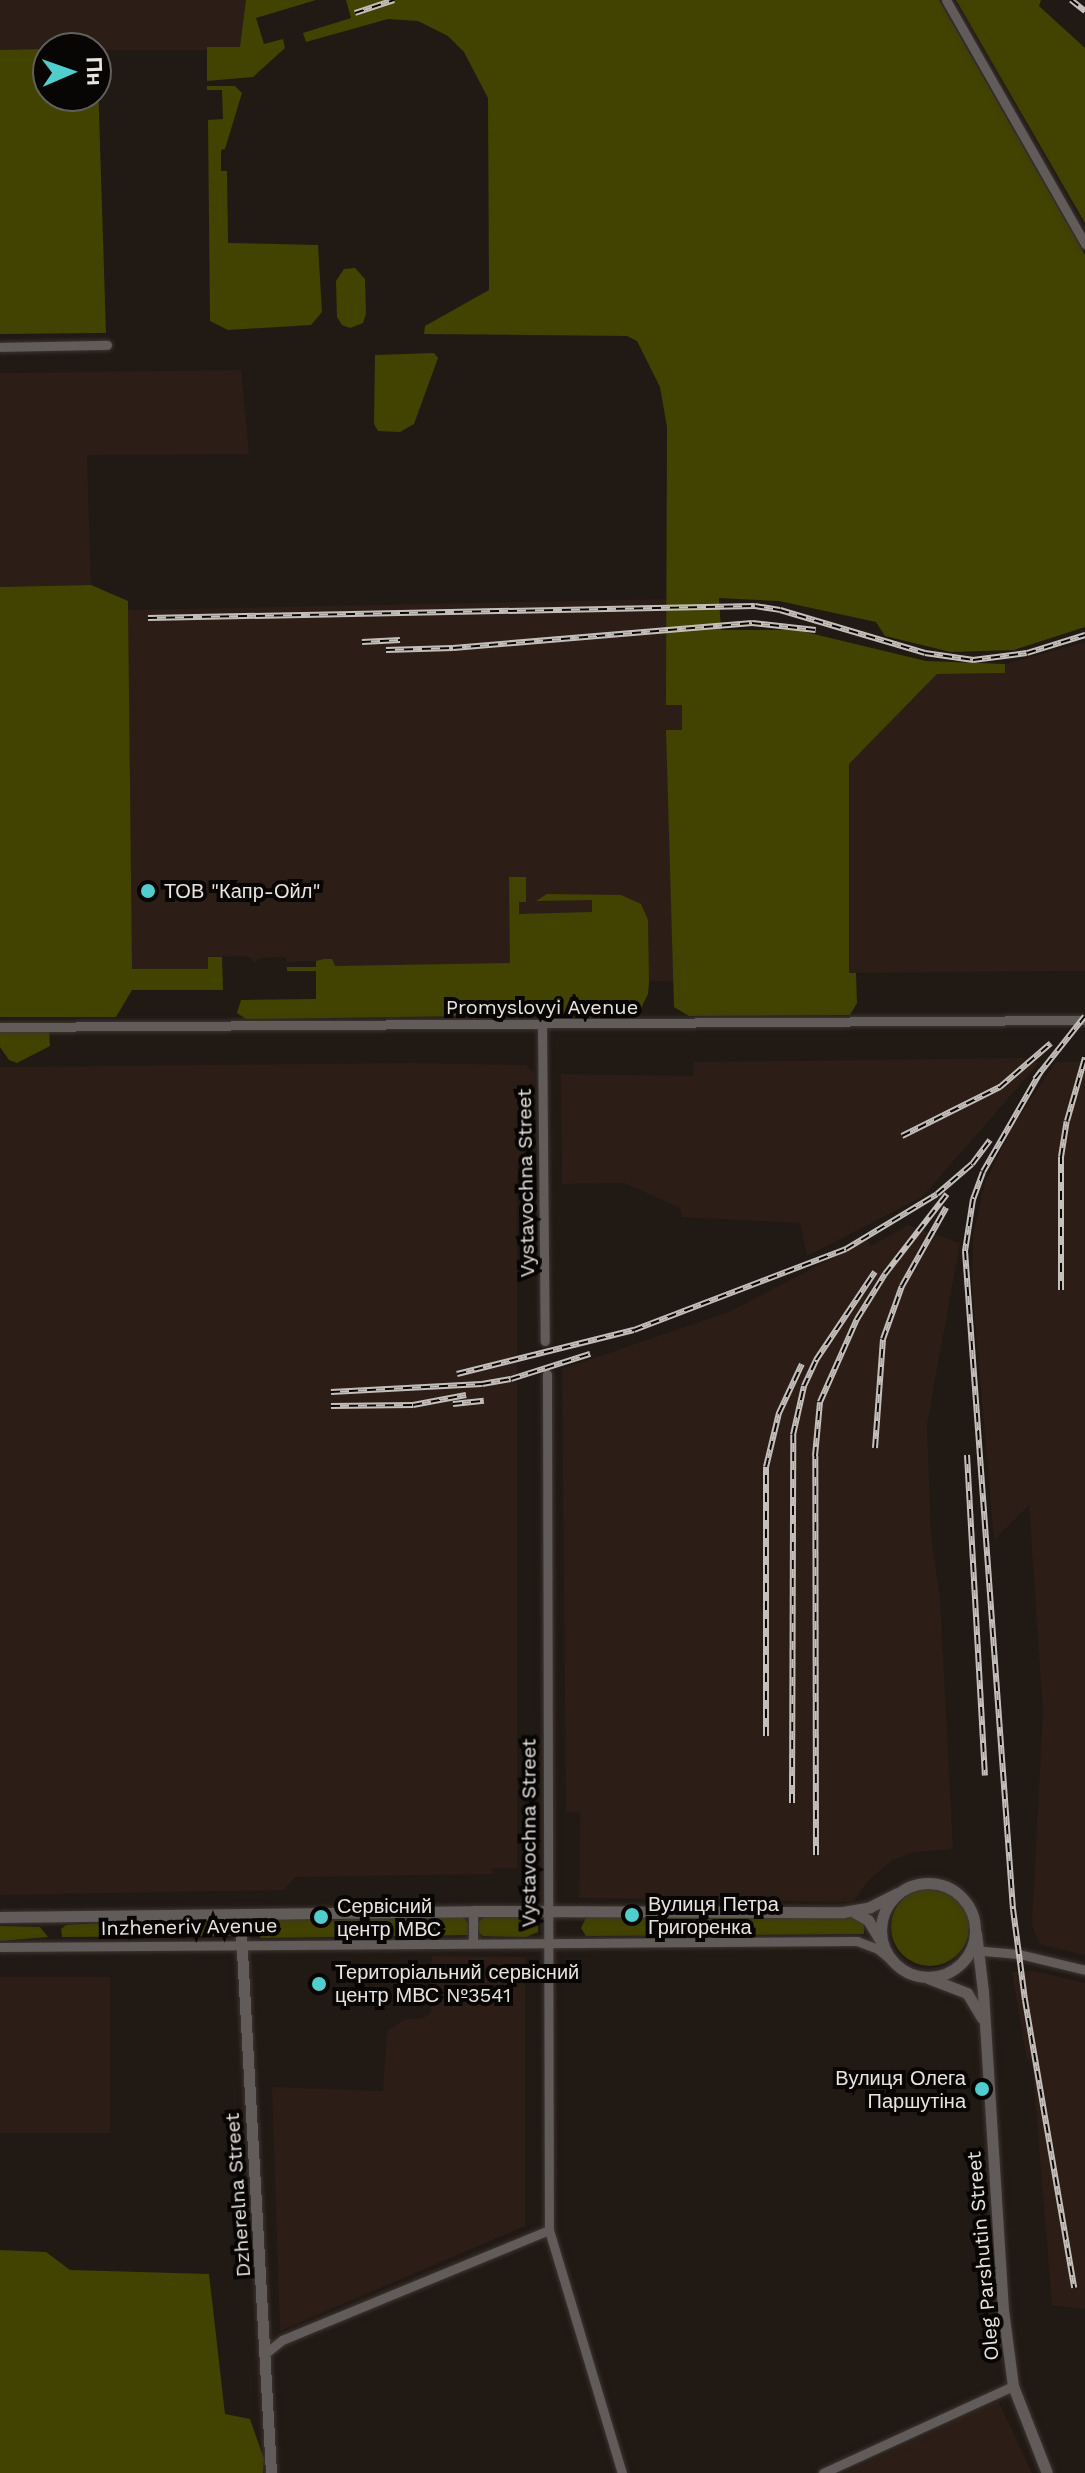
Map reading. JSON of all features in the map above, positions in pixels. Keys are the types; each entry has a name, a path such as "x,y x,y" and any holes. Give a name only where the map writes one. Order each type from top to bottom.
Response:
{"street":[{"path":"946,0 1085,244"},
{"path":"0,347 107,345"},
{"name":"Promyslovyi Avenue","path":"0,1027 1085,1020"},
{"name":"Vystavochna Street","path":"542,1025 545,1341"},
{"name":"Vystavochna Street","path":"547,1374 549,2230 622,2473"},
{"path":"854,1912 868,1920 883,1945 898,1966 921,1977 951,1971 975,1949 976,1933 968,1904 956,1891 940,1884 923,1882 897,1893 882,1917 883,1945"},
{"name":"Inzheneriv Avenue","path":"0,1917 473,1911 854,1912 897,1893"},
{"path":"473,1911 473,1943"},
{"path":"414,1912 414,1943"},
{"name":"Dzherelna Street","path":"240,1915 271,2473"},
{"name":"Inzheneriv Avenue","path":"0,1947 857,1941 878,1949 898,1966"},
{"path":"975,1949 1085,1970"},
{"name":"Oleg Parshutin Street","path":"975,1949 986,2030 1003,2310 1013,2386 1047,2473"},
{"name":"Oleg Parshutin Street","path":"921,1977 955,1986 967,1993 981,2013 986,2030"},
{"path":"266,2353 282,2340 549,2230"},
{"path":"823,2473 1013,2386"}],"shaded area":[{"path":"0,0 246,0 246,50 112,50 112,32 32,32 32,50 0,50"},
{"path":"246,0 316,0 256,18 264,44 283,39 285,48 253,77 207,81 207,47 240,47"},
{"path":"346,0 939,0 1085,255 1085,627 1014,650 951,652 885,636 876,622 779,601 719,598 721,630 797,630 926,661 1005,664 1005,673 937,674 849,764 849,973 856,973 857,1003 850,1015 689,1016 674,1007 666,730 682,730 682,705 666,705 667,427 660,387 637,341 627,336 424,334 425,326 489,290 488,98 464,52 448,36 418,21 388,19 306,42 303,33 351,18"},
{"path":"956,0 1041,0 1039,6 1085,48 1085,223"},
{"path":"32,49 32,112 99,112 106,333 0,334 0,50"},
{"path":"207,86 235,86 242,93 225,149 221,150 221,171 227,171 228,243 318,245 322,312 311,325 228,330 210,321 208,120 223,119 222,90 207,90"},
{"path":"355,268 365,279 366,314 363,323 350,328 342,325 337,317 336,281 344,269"},
{"path":"434,353 438,358 414,424 400,432 378,431 374,424 375,355"},
{"path":"241,370 249,454 87,455 91,585 0,587 0,373"},
{"path":"91,585 128,601 132,969 208,969 208,957 222,957 223,990 132,990 116,1017 0,1017 0,587"},
{"path":"719,598 724,677 677,982 335,966 324,961 287,962 285,957 259,958 255,962 247,956 209,957 209,969 132,970 128,610"},
{"path":"1085,642 1085,971 849,973 849,764 937,674 1004,673 1005,664"},
{"path":"509,877 526,877 526,902 519,902 519,914 592,912 592,900 536,901 547,894 621,895 641,904 648,920 649,982 648,994 640,1010 632,1014 246,1019 237,1013 241,1000 316,999 316,971 287,971 287,967 316,967 316,961 324,959 332,959 335,966 510,963"},
{"path":"0,1030 49,1032 50,1046 17,1063 9,1060 0,1047"},
{"path":"1024,1058 1039,1063 922,1197 807,1256 800,1223 682,1217 680,1208 624,1183 562,1184 561,1074 693,1076 694,1062"},
{"path":"1056,1062 1085,1062 1085,1955 1040,1944 1032,1925 1043,1711 1029,1505 994,1540 972,1284 973,1235 985,1183 1012,1127"},
{"path":"411,1063 526,1065 534,1072 535,1159 529,1165 517,1166 517,1868 492,1868 492,1874 295,1877 283,1890 0,1895 0,1067"},
{"path":"908,1225 960,1243 927,1424 931,1536 940,1598 953,1849 914,1852 891,1861 869,1880 853,1902 579,1898 580,1813 566,1812 562,1369 729,1312 867,1240 871,1246"},
{"path":"930,1888 945,1891 958,1899 966,1912 969,1927 966,1942 958,1955 945,1963 930,1966 915,1963 902,1955 894,1942 891,1927 894,1912 902,1899 915,1891"},
{"path":"852,1915 864,1923 864,1934 586,1936 581,1928 586,1918"},
{"path":"364,1917 406,1918 407,1932 403,1936 261,1938 254,1927 259,1921 275,1919 331,1921"},
{"path":"420,1917 463,1917 468,1923 468,1935 423,1936 418,1931"},
{"path":"485,1917 530,1917 538,1925 538,1932 526,1937 483,1936 479,1933 478,1922"},
{"path":"217,1922 227,1926 234,1936 62,1937 61,1929 66,1925"},
{"path":"0,1926 40,1927 48,1937 0,1941"},
{"path":"432,1956 525,1957 525,2226 280,2331 272,2087 383,2091 387,2031 406,2019 424,2018 431,2012"},
{"path":"1035,1971 1085,1983 1085,2309 1052,2305 1032,2060 1027,2060 1012,1972"},
{"path":"0,1977 110,1977 110,2133 0,2133"},
{"path":"0,2250 46,2252 70,2270 209,2274 225,2414 250,2419 264,2459 263,2473 0,2473"},
{"path":"998,2401 1032,2473 845,2473 888,2453"}],"railway":[{"path":"355,13 394,0"},
{"path":"1071,0 1085,11"},
{"path":"148,618 755,606 780,610 925,653 973,660 1027,653 1085,635"},
{"path":"386,650 453,648 752,623 816,630"},
{"path":"362,642 400,640"},
{"path":"1035,1079 1085,1016"},
{"path":"902,1136 1000,1087 1051,1043"},
{"path":"1061,1290 1061,1157 1067,1121 1085,1058"},
{"path":"1041,1071 983,1172 973,1199 965,1251 1013,1909 1025,2000 1074,2288"},
{"path":"457,1374 634,1330 846,1249 937,1194 972,1164 990,1140"},
{"path":"816,1855 815,1456 820,1402 857,1319 885,1274 947,1194"},
{"path":"875,1448 883,1339 902,1286 946,1208"},
{"path":"792,1803 793,1435 804,1386 816,1360 875,1272"},
{"path":"331,1392 482,1384 511,1379 590,1354"},
{"path":"766,1736 766,1467 779,1413 802,1364"},
{"path":"331,1406 413,1405 466,1395"},
{"path":"453,1404 484,1401"},
{"path":"967,1455 985,1775"}],"place":[{"name":"ТОВ \"Капр-Ойл\"","path":"148,891"},
{"name":"Вулиця Петра Григоренка","path":"632,1915"},
{"name":"Сервісний центр МВС","path":"321,1917"},
{"name":"Територіальний сервісний центр МВС №3541","path":"319,1984"},
{"name":"Вулиця Олега Паршутіна","path":"982,2089"}]}
